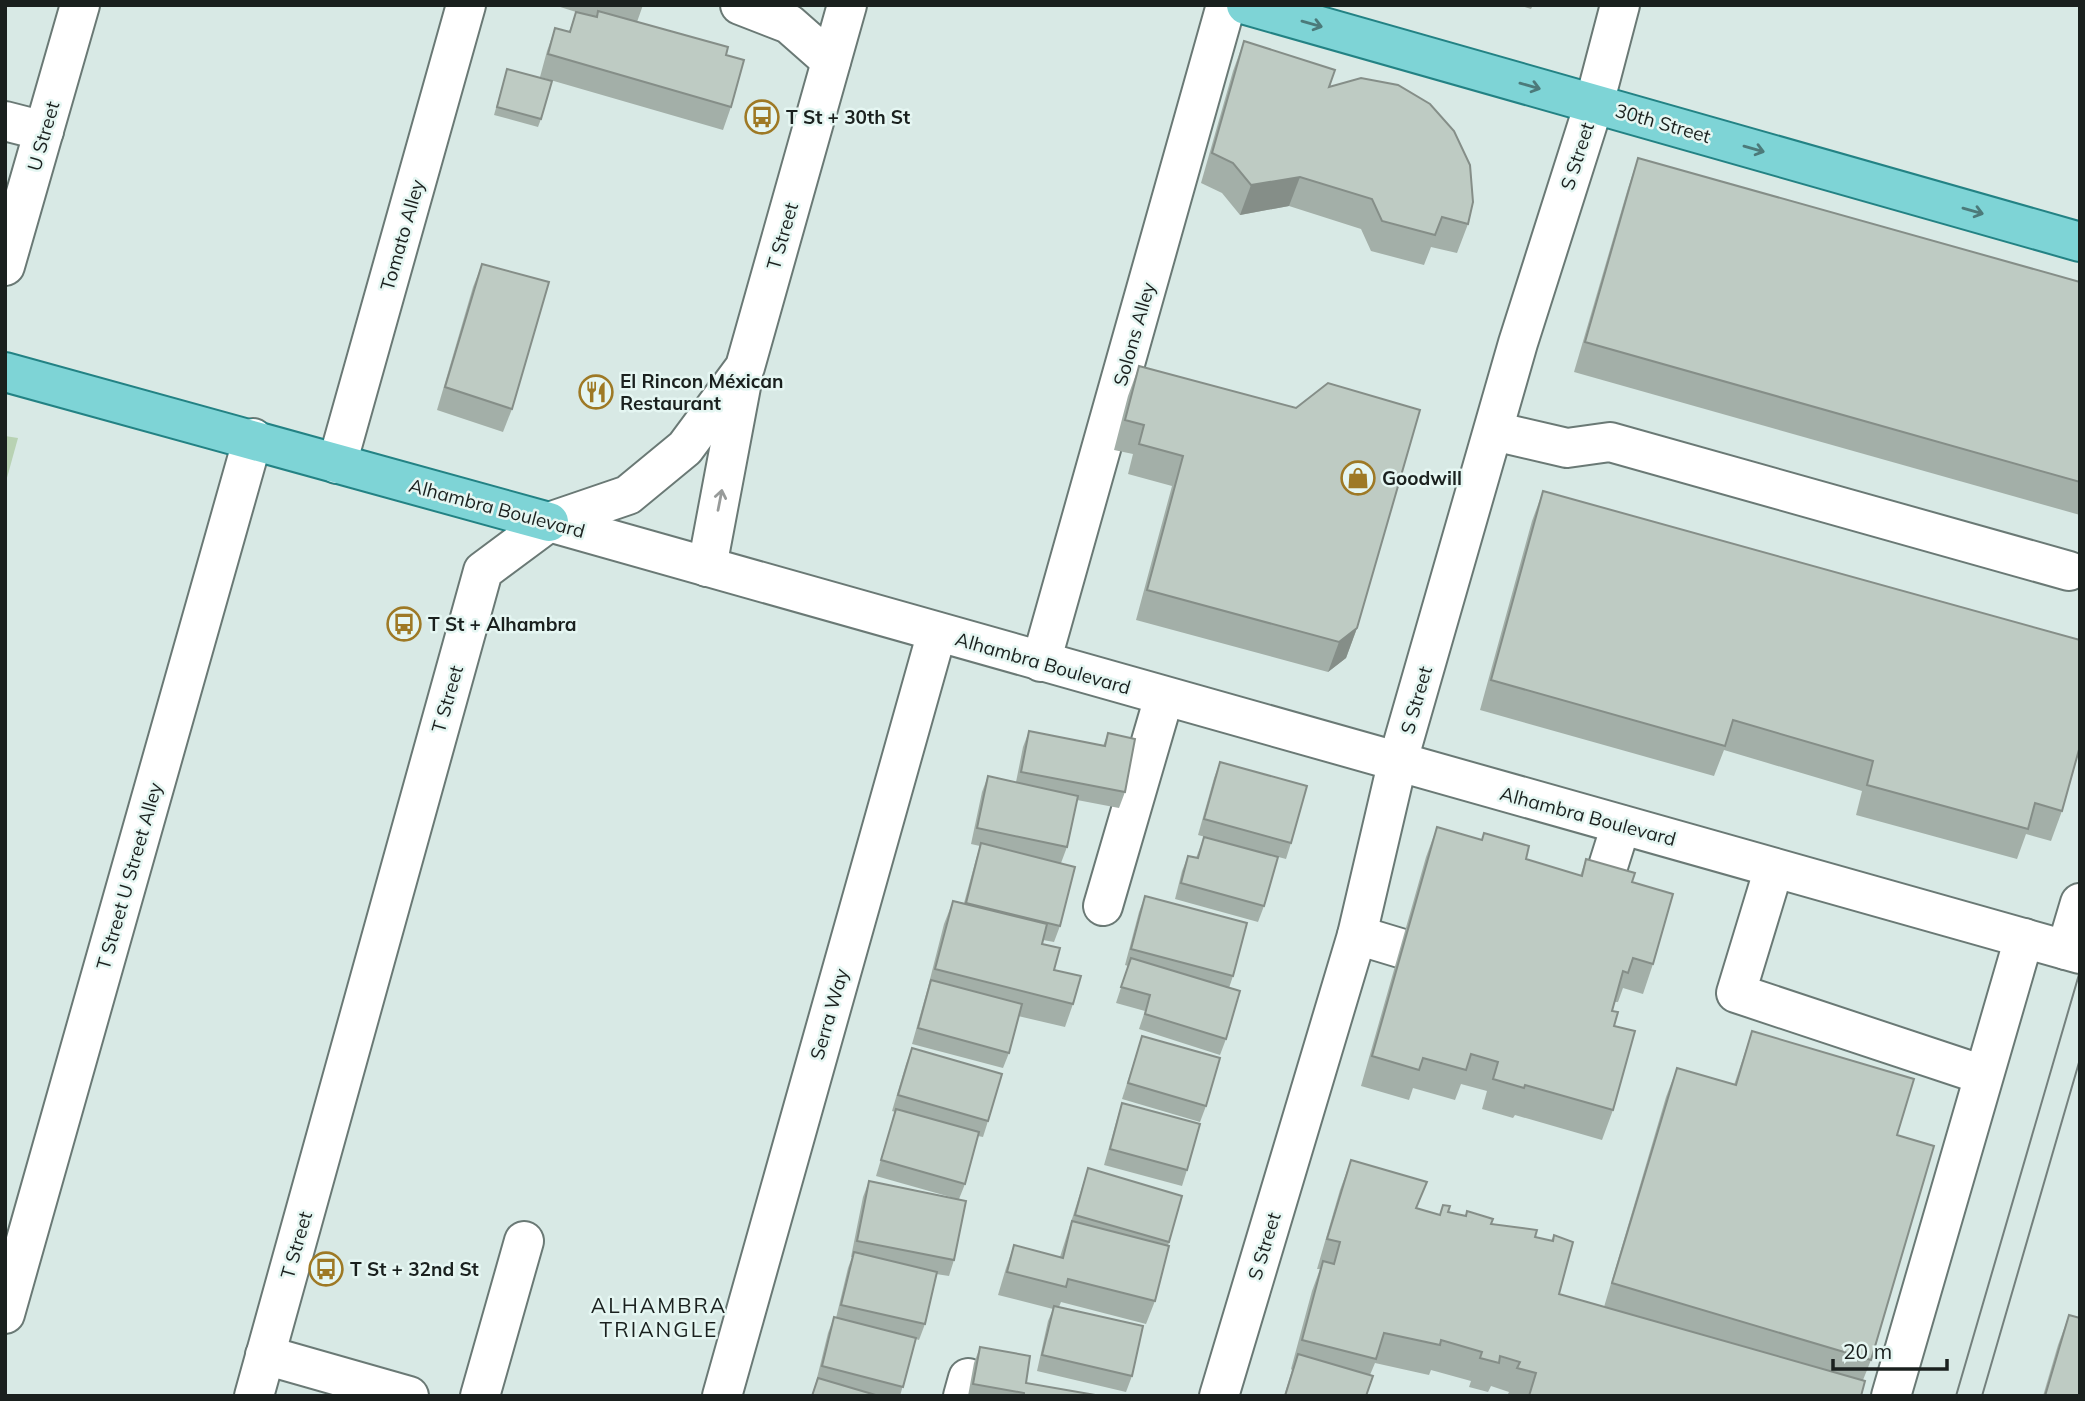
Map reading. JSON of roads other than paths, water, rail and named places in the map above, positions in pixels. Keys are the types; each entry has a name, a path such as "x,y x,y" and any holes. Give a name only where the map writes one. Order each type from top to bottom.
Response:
{"main road":[{"name":"30th Street","path":"1246,5 2080,242"},
{"name":"Alhambra Boulevard","path":"5,372 253,438 549,522"}],"street":[{"name":"U Street","path":"5,266 80,5"},
{"name":"Tomato Alley","path":"337,464 467,5"},
{"path":"740,5 789,24 831,61"},
{"name":"T Street","path":"254,1396 483,571 549,522 628,495 685,448 745,367 847,5"},
{"name":"Solons Alley","path":"1041,662 1226,5"},
{"name":"S Street","path":"1219,1396 1357,935 1397,764 1518,343 1594,104 1620,5"},
{"path":"5,121 44,131"},
{"path":"707,567 745,367"},
{"path":"1494,430 1567,448 1611,442 2069,571"},
{"name":"T Street U Street Alley","path":"5,1314 253,438"},
{"name":"Alhambra Boulevard","path":"549,522 1397,764 2073,952"},
{"name":"Serra Way","path":"722,1396 937,632"},
{"path":"1103,906 1164,697"},
{"path":"1599,895 1621,825"},
{"path":"1774,868 1736,993 1983,1075"},
{"path":"2073,952 2080,903"},
{"path":"1357,935 1400,948"},
{"path":"1891,1396 2024,938"},
{"path":"480,1396 524,1241"},
{"path":"265,1355 409,1396"}],"tram line":[{"path":"1956,1396 2080,971"},
{"path":"1982,1396 2080,1059"}],"place":[{"name":"T St + 30th St","path":"762,117"},
{"name":"El Rincon Méxican Restaurant","path":"596,392"},
{"name":"Goodwill","path":"1358,478"},
{"name":"T St + Alhambra","path":"404,624"},
{"name":"T St + 32nd St","path":"326,1269"}],"district":[{"name":"ALHAMBRA TRIANGLE","path":"659,1318"}]}
